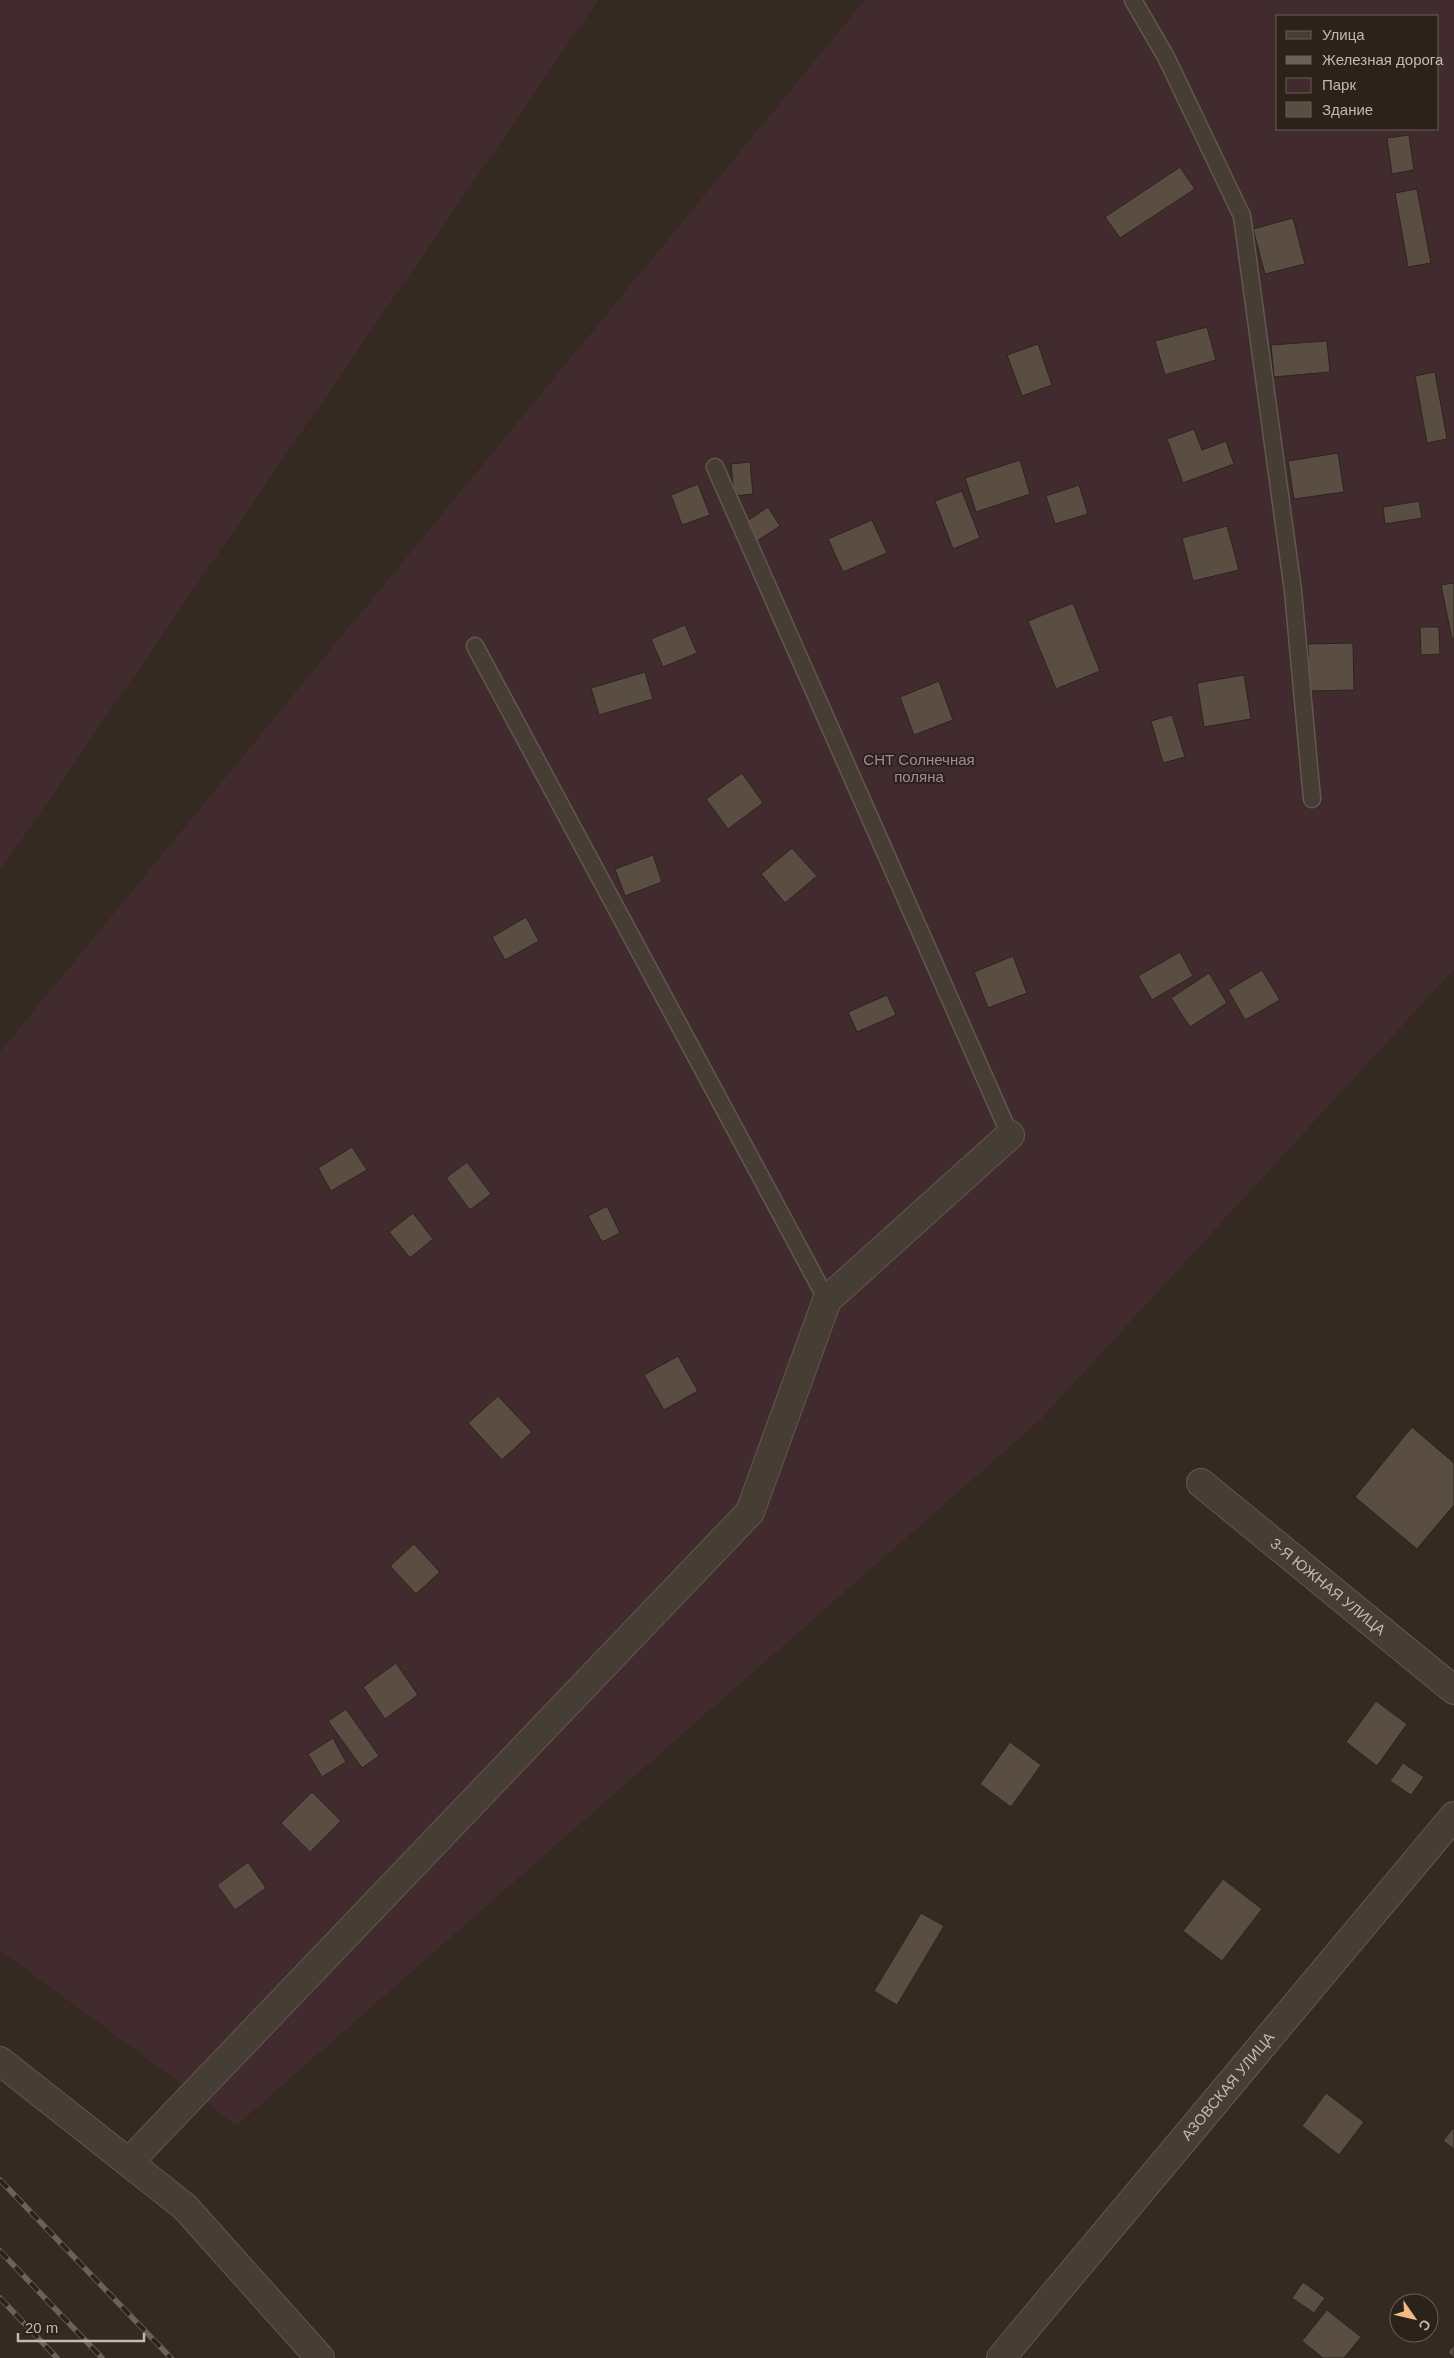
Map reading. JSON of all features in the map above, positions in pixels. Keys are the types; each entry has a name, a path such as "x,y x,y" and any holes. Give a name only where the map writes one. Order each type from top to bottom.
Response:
{"street":[{"path":"129,2162 750,1512 827,1300 1010,1135"},
{"name":"3-Я ЮЖНАЯ УЛИЦА","path":"1201,1483 1454,1690"},
{"name":"АЗОВСКАЯ УЛИЦА","path":"1001,2358 1454,1816"},
{"path":"0,2061 186,2207 320,2358"}],"lane":[{"path":"1133,0 1166,57 1242,216 1293,591 1312,799"},
{"path":"715,467 1010,1135"},
{"path":"475,646 827,1300"}],"green space":[{"path":"0,0 598,0 0,871"},
{"name":"СНТ Солнечная поляна","path":"865,0 1454,0 1454,969 1039,1421 237,2125 0,1950 0,1052"}],"building":[{"path":"1409,135 1414,170 1392,174 1387,138"},
{"path":"1180,167 1195,189 1120,238 1105,217"},
{"path":"1417,189 1431,263 1408,267 1395,193"},
{"path":"1293,218 1305,264 1265,274 1253,229"},
{"path":"1207,327 1216,360 1165,375 1155,341"},
{"path":"1327,341 1330,372 1274,377 1271,345"},
{"path":"1038,344 1052,385 1022,396 1007,355"},
{"path":"1435,372 1447,439 1427,443 1415,376"},
{"path":"1194,429 1202,450 1226,441 1234,464 1183,483 1167,439"},
{"path":"1338,453 1344,492 1294,499 1288,461"},
{"path":"1020,460 1030,494 976,512 965,478"},
{"path":"750,462 753,494 734,496 731,464"},
{"path":"698,484 710,515 682,525 671,495"},
{"path":"1079,485 1088,514 1055,524 1046,496"},
{"path":"962,491 980,538 953,549 935,501"},
{"path":"1419,501 1422,518 1385,524 1383,507"},
{"path":"768,507 780,526 757,541 744,523"},
{"path":"872,520 887,553 843,572 828,539"},
{"path":"1227,526 1239,570 1193,581 1182,538"},
{"path":"1454,583 1454,638 1452,639 1441,585"},
{"path":"1073,603 1100,671 1056,689 1028,621"},
{"path":"685,625 697,653 663,667 651,639"},
{"path":"1420,627 1439,627 1440,654 1421,655"},
{"path":"1353,643 1354,690 1309,691 1308,644"},
{"path":"645,672 653,699 599,715 591,688"},
{"path":"1244,675 1251,719 1204,727 1197,683"},
{"path":"939,681 953,720 914,735 900,697"},
{"path":"1172,715 1185,757 1163,763 1151,721"},
{"path":"742,773 763,803 728,829 706,799"},
{"path":"792,848 817,876 785,903 761,874"},
{"path":"653,855 662,882 625,896 615,869"},
{"path":"526,917 539,941 505,960 492,937"},
{"path":"1180,952 1193,976 1152,1000 1138,976"},
{"path":"1013,956 1027,993 988,1008 974,972"},
{"path":"1262,970 1280,1000 1245,1020 1228,990"},
{"path":"1209,973 1227,1003 1190,1027 1171,998"},
{"path":"887,995 896,1015 857,1032 848,1012"},
{"path":"352,1147 367,1170 331,1191 318,1168"},
{"path":"467,1162 491,1194 470,1210 446,1178"},
{"path":"607,1206 620,1233 602,1242 588,1216"},
{"path":"413,1213 433,1239 410,1258 389,1232"},
{"path":"678,1356 698,1391 664,1410 644,1375"},
{"path":"498,1396 532,1432 502,1460 468,1423"},
{"path":"1412,1427 1454,1463 1454,1505 1417,1549 1355,1497"},
{"path":"414,1544 440,1572 416,1594 390,1566"},
{"path":"396,1663 418,1695 385,1719 363,1687"},
{"path":"1376,1701 1407,1724 1377,1766 1346,1742"},
{"path":"346,1709 379,1756 362,1768 328,1721"},
{"path":"333,1738 346,1762 322,1777 308,1754"},
{"path":"1010,1742 1041,1765 1011,1807 980,1784"},
{"path":"1403,1763 1424,1777 1411,1795 1390,1781"},
{"path":"312,1792 341,1821 310,1852 281,1823"},
{"path":"248,1862 266,1888 235,1910 217,1885"},
{"path":"1223,1879 1262,1909 1222,1961 1183,1931"},
{"path":"921,1913 944,1926 897,2005 874,1991"},
{"path":"1326,2093 1364,2122 1339,2155 1302,2126"},
{"path":"1454,2127 1454,2149 1443,2141"},
{"path":"1303,2282 1325,2298 1314,2313 1292,2298"},
{"path":"1327,2310 1361,2337 1344,2358 1323,2358 1302,2341"},
{"path":"1454,2345 1454,2358 1448,2352"}],"railway":[{"path":"0,2180 171,2358"},
{"path":"0,2251 102,2358"},
{"path":"0,2298 57,2358"}]}
